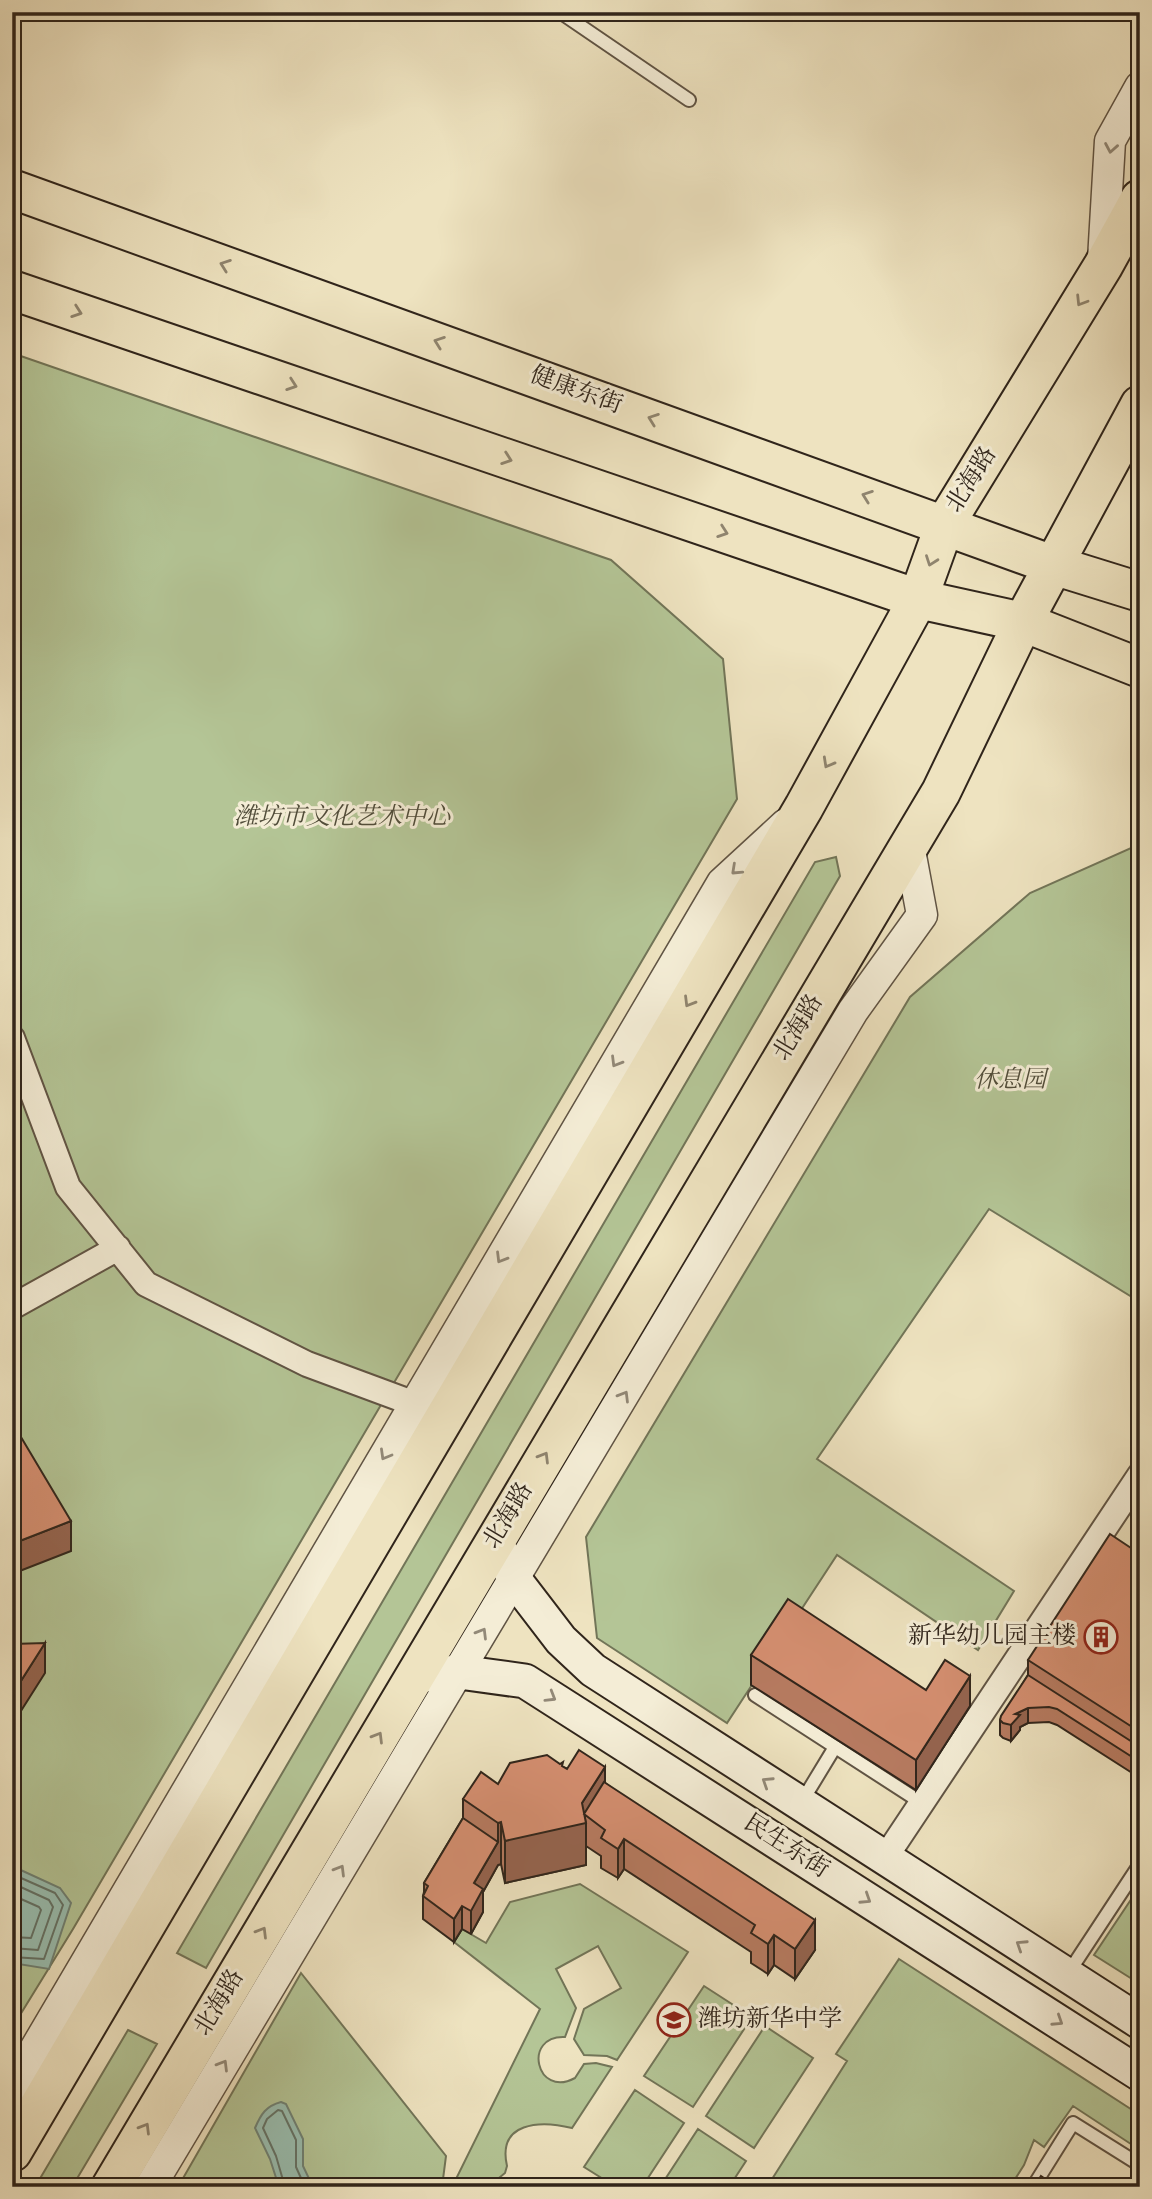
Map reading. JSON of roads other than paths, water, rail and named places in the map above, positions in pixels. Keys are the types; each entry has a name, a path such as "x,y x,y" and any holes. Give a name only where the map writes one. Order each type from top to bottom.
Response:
{"main road":[{"name":"健康东街","path":"12,189 1053,565 1140,592"},
{"name":"北海路","path":"12,2152 496,1298 701,951 804,807 918,599 945,524 1103,266 1140,199"},
{"path":"12,290 918,599 1023,622 1140,668"},
{"name":"北海路","path":"133,2181 414,1676 941,792 1023,622 1140,405"},
{"name":"民生东街","path":"495,1541 515,1580 561,1640 593,1670 1140,2022"},
{"name":"民生东街","path":"414,1676 459,1672 525,1681 1140,2074"}],"street":[{"path":"1103,266 1110,141 1140,87"},
{"name":"北海路","path":"133,2181 459,1672 853,1010 922,915 909,845"},
{"path":"822,990 853,1010"},
{"path":"12,1038 68,1187 146,1283 307,1363 415,1404"},
{"path":"12,1307 118,1248"},
{"name":"北海路","path":"12,2088 415,1404 496,1298"},
{"path":"886,1858 1140,1475"}],"lane":[{"path":"560,12 689,100"},
{"path":"755,1695 922,1803"},
{"path":"801,1804 835,1747"},
{"path":"1067,1975 1140,1864"},
{"path":"1033,2187 1073,2123 1140,2165"}],"water":[{"path":"12,1866 60,1888 71,1903 49,1969 12,1963"},
{"path":"281,2102 286,2104 303,2139 303,2166 313,2187 279,2187 270,2159 255,2128 265,2111"}],"place":[{"name":"新华幼儿园主楼","path":"1101,1637"},
{"name":"潍坊新华中学","path":"674,2020"}],"park label":[{"name":"潍坊市文化艺术中心","path":"342,818"},
{"name":"休息园","path":"1010,1081"}]}
